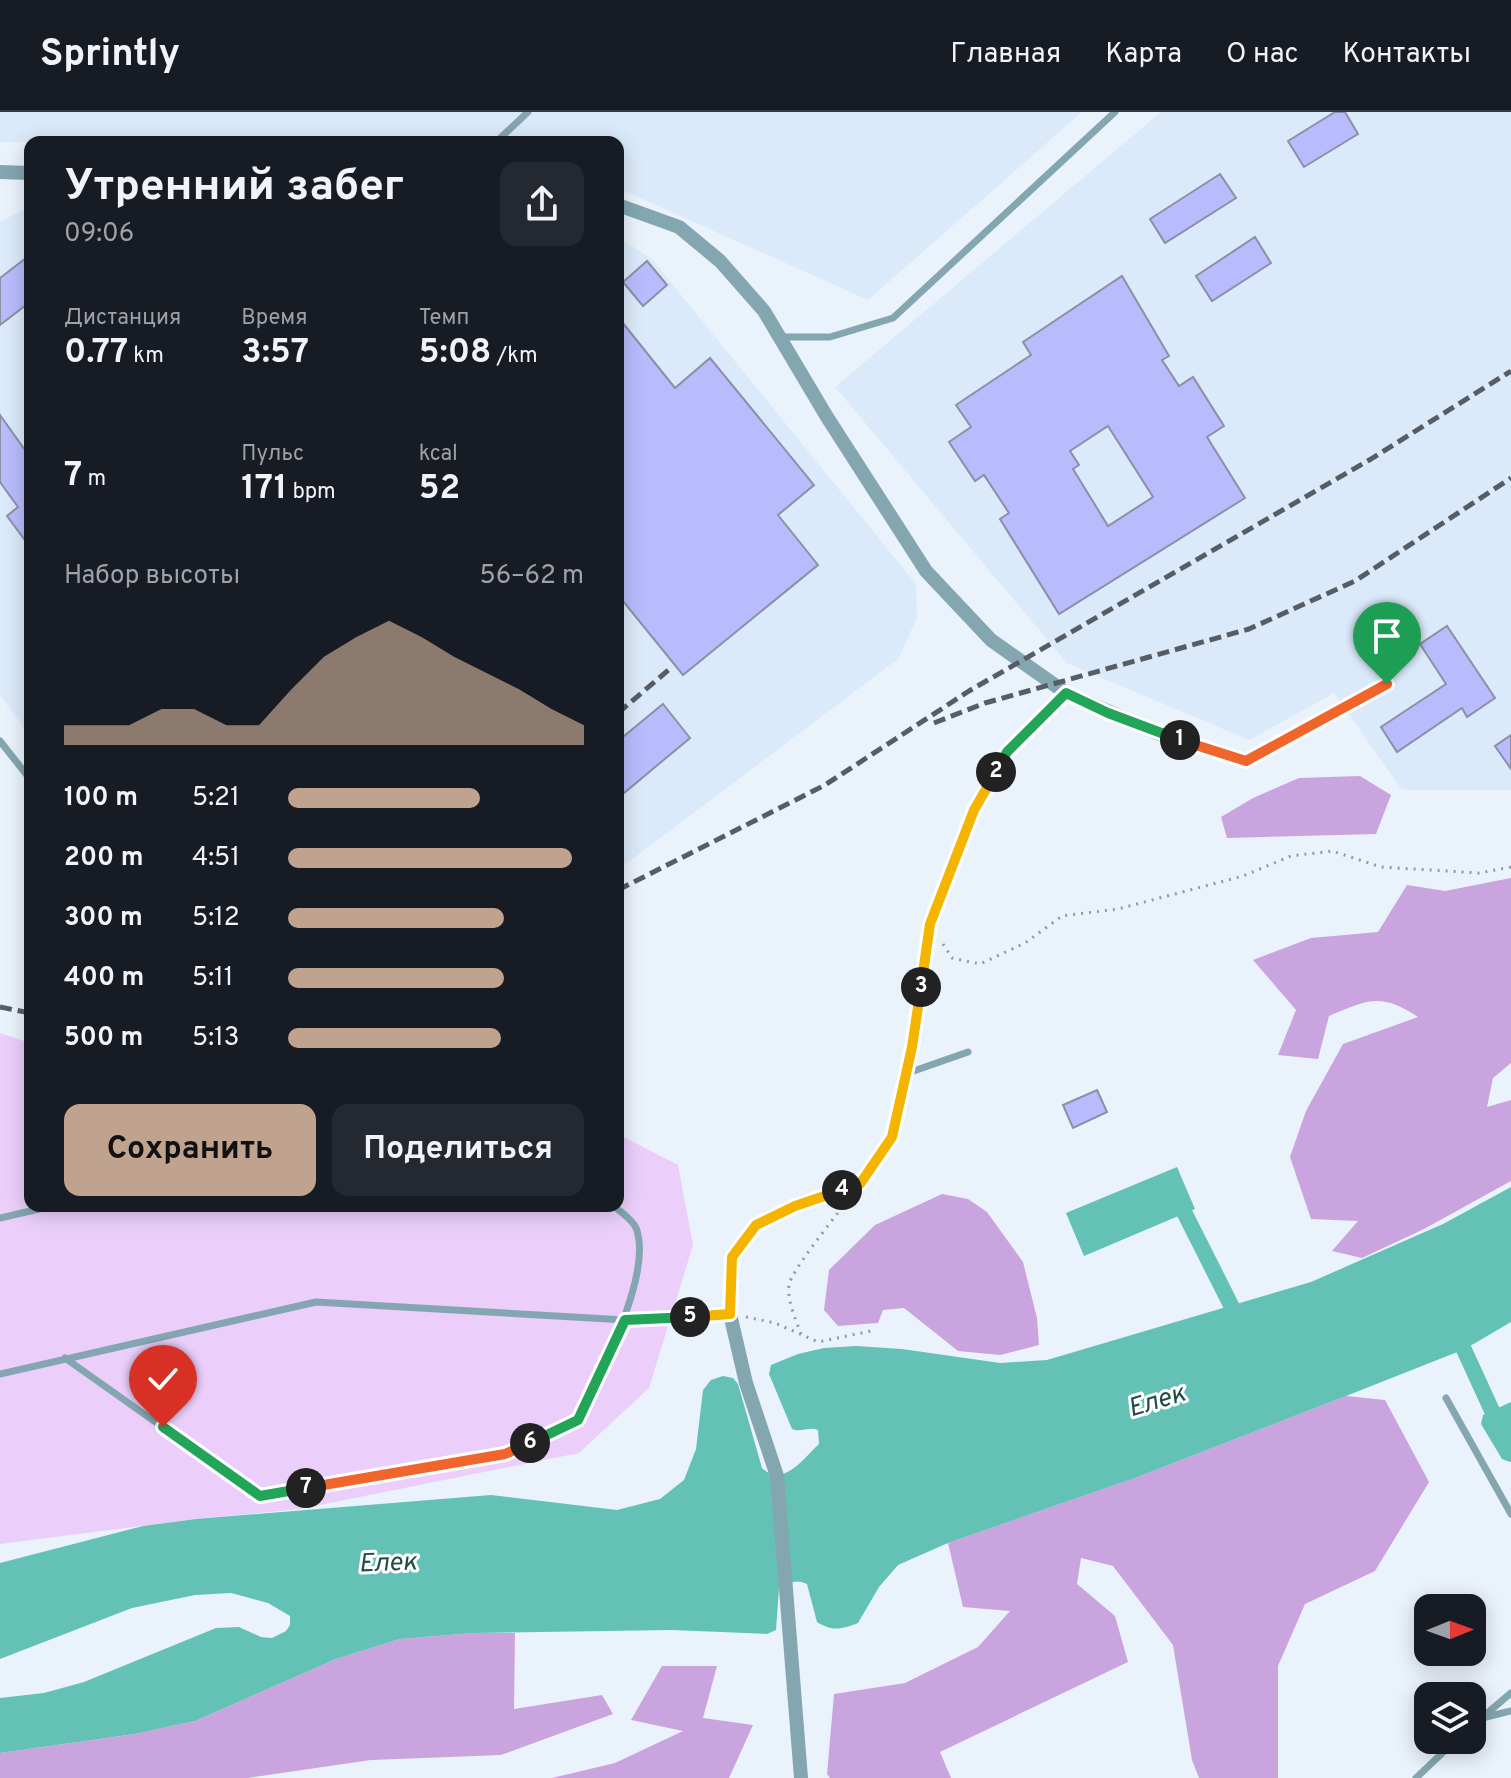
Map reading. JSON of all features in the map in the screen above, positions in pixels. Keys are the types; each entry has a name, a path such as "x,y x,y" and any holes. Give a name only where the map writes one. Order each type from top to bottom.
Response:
{"street":[{"path":"0,172 24,173"},
{"path":"624,207 679,227 720,261 764,311 827,417 926,571 991,640 1066,693 1160,734 1246,761 1387,684"},
{"path":"801,1778 777,1476 746,1383 730,1314 732,1257 756,1225 795,1206 860,1184 892,1137 906,1074 930,924 974,810 1007,752 1066,693"}],"lane":[{"path":"502,136 528,112"},
{"path":"780,337 830,337 893,318 1115,112"},
{"path":"0,741 24,771"},
{"path":"906,1074 968,1052"},
{"path":"0,1218 26,1212"},
{"path":"65,1358 260,1496 505,1454 578,1420 625,1320 639,1261 636,1227 620,1212"},
{"path":"0,1374 316,1302 625,1320 730,1314"},
{"path":"1446,1398 1511,1514"},
{"path":"1486,1714 1511,1693"},
{"path":"1486,1717 1511,1711"},
{"path":"1416,1778 1441,1754"}],"path":[{"path":"930,924 952,958 980,964 1025,943 1062,916 1118,909 1243,876 1291,856 1332,851 1381,867 1479,873 1511,867"},
{"path":"801,1334 792,1309 789,1284 860,1184"},
{"path":"730,1314 775,1323 818,1342 871,1331"}],"shaded area":[{"path":"0,112 1082,112 868,300 624,191 624,136 24,136 24,142 0,142"},
{"path":"1161,112 1511,112 1511,790 1402,790 1334,693 1249,740 1067,663 835,387"},
{"path":"24,209 24,728 0,695 0,222"},
{"path":"624,241 652,259 916,584 917,617 899,658 624,865"},
{"path":"1360,776 1391,795 1376,834 1227,838 1221,817 1253,798 1299,778"},
{"path":"1511,878 1511,1063 1493,1078 1487,1107 1511,1100 1511,1181 1424,1229 1362,1258 1332,1251 1358,1221 1311,1219 1290,1157 1306,1111 1343,1044 1418,1017 1384,1001 1364,1003 1329,1016 1318,1059 1278,1055 1296,1010 1253,960 1311,938 1378,932 1407,885 1445,891"},
{"path":"0,1033 24,1041 24,1212 624,1212 624,1137 678,1165 693,1245 649,1388 579,1453 300,1509 0,1544"},
{"path":"942,1194 968,1199 987,1212 1023,1262 1037,1318 1039,1345 1000,1355 958,1351 904,1308 883,1310 878,1323 838,1326 824,1310 829,1270 875,1225"},
{"path":"1346,1396 1385,1400 1429,1482 1375,1571 1305,1604 1278,1666 1278,1778 1199,1778 1192,1760 1173,1645 1113,1566 1081,1558 1077,1584 1115,1616 1128,1662 940,1752 951,1778 830,1778 827,1774 834,1694 905,1683 978,1647 1010,1611 963,1607 948,1543 1135,1478"},
{"path":"515,1633 514,1709 602,1695 613,1714 501,1755 371,1760 248,1778 0,1778 0,1753 135,1734 195,1721 336,1659 400,1639"},
{"path":"662,1666 717,1666 703,1718 753,1725 729,1778 552,1778 615,1763 683,1731 631,1720"}],"water":[{"path":"1177,1167 1195,1209 1084,1256 1066,1213"},
{"name":"Елек","path":"1511,1187 1511,1322 1465,1349 1135,1478 948,1543 898,1565 879,1587 858,1623 838,1628 817,1622 807,1584 796,1581 779,1588 776,1630 767,1634 672,1630 473,1633 400,1639 336,1659 195,1721 135,1734 0,1753 0,1698 44,1693 84,1682 216,1628 239,1627 261,1637 272,1638 286,1631 290,1616 268,1603 231,1593 195,1595 132,1608 0,1659 0,1563 143,1526 196,1519 491,1495 617,1510 660,1499 684,1480 696,1449 703,1390 711,1380 723,1376 733,1378 738,1384 762,1468 778,1475 792,1469 819,1444 818,1430 792,1429 769,1374 771,1365 798,1354 856,1346 902,1349 1000,1363 1047,1360 1311,1282 1443,1224"},
{"path":"1511,1402 1510,1462 1502,1459 1481,1424 1483,1415"}],"building":[{"path":"1335,112 1345,112 1358,134 1304,167 1288,141"},
{"path":"1220,174 1236,198 1165,243 1150,219"},
{"path":"1255,237 1271,263 1212,301 1196,276"},
{"path":"24,260 24,307 0,325 0,278"},
{"path":"647,261 667,285 643,306 624,281"},
{"path":"1122,276 1169,356 1162,360 1179,386 1193,377 1224,426 1207,437 1245,498 1059,614 1000,519 1009,513 984,475 975,481 949,442 971,427 956,405 1031,355 1023,342","holes":["1108,426 1153,497 1108,526 1073,469 1079,465 1070,451"]},
{"path":"624,324 675,388 710,358 814,485 778,515 818,565 683,675 624,602"},
{"path":"0,415 24,449 24,539 7,516 18,507 0,482"},
{"path":"1447,626 1495,698 1467,717 1462,708 1397,752 1381,727 1446,684 1420,644"},
{"path":"663,704 690,738 624,793 624,736"},
{"path":"1511,735 1511,769 1495,746"},
{"path":"1097,1090 1107,1112 1073,1128 1063,1105"}],"waterway":[{"path":"1173,1200 1177,1198 1240,1323"},
{"path":"1455,1330 1499,1426 1511,1421"}],"railway":[{"path":"624,887 825,785 969,691 1371,459 1511,371"},
{"path":"934,723 985,703 1249,629 1355,581 1511,478"},
{"path":"624,708 672,667"},
{"path":"0,1007 24,1012"}],"route":[{"path":"163,1427 260,1496 505,1454 578,1420 625,1320 730,1314 732,1257 756,1225 795,1206 860,1184 892,1137 912,1047 930,924 974,810 1007,752 1066,693 1160,734 1246,761 1387,684"}]}
